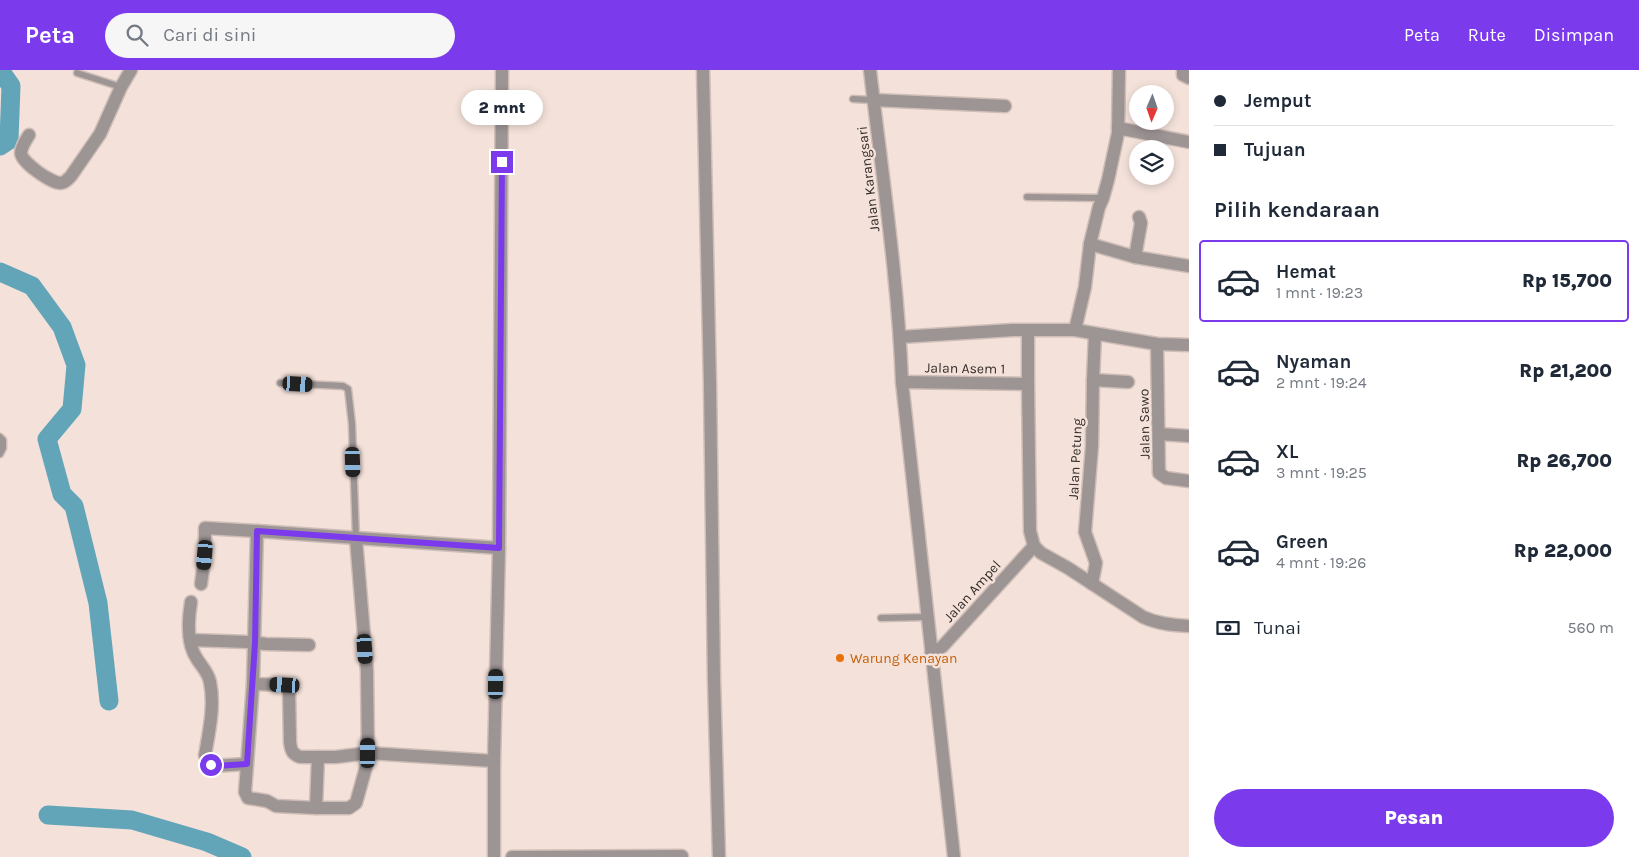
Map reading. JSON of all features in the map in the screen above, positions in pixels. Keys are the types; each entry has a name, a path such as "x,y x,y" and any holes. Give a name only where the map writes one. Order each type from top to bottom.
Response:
{"street":[{"path":"29,135 22,148 21,154 23,159 49,180 59,183 65,182 100,134 121,87 131,70"},
{"path":"494,857 494,761 499,548 502,70"},
{"path":"703,70 719,857"},
{"name":"Jalan Karangsari","path":"870,70 895,285 902,382 954,857"},
{"path":"1075,330 1085,287 1090,244 1098,208 1103,198 1118,128 1119,70"},
{"path":"1183,70 1184,76 1189,78"},
{"path":"874,100 1004,106"},
{"path":"1118,128 1189,142"},
{"path":"1135,257 1141,223 1139,217"},
{"path":"1090,244 1135,257 1187,261"},
{"path":"1028,330 1030,531 1034,546 1041,553 1153,622 1189,626"},
{"path":"900,337 1028,330 1075,330 1157,344 1189,345"},
{"name":"Jalan Petung","path":"1092,584 1096,562 1085,532 1092,446 1092,380 1095,334"},
{"name":"Jalan Sawo","path":"1157,344 1159,473 1166,478 1189,481"},
{"path":"1092,380 1128,382"},
{"name":"Jalan Asem 1","path":"902,382 1028,384"},
{"path":"1159,434 1189,436"},
{"path":"201,584 205,555 205,528 499,548"},
{"path":"257,531 255,643 245,792 248,798 267,801 276,806 344,808 352,807 356,803 368,760 368,753 367,671 356,539"},
{"name":"Jalan Ampel","path":"931,654 942,647 1034,546"},
{"path":"191,602 189,615 190,640 196,658 208,673 210,682 210,727 206,759 212,766 247,764"},
{"path":"190,640 309,645"},
{"path":"253,684 287,686 289,691 291,750 294,755 300,757 336,757 368,753 494,761"},
{"path":"316,808 318,757"},
{"path":"512,857 682,856"}],"lane":[{"path":"76,73 121,87"},
{"path":"853,99 874,100"},
{"path":"1027,197 1103,198"},
{"path":"280,383 344,386 348,389 352,424 356,539"},
{"path":"0,437 3,440 3,448 0,454"},
{"path":"881,618 927,617"}],"waterway":[{"path":"0,70 11,86 9,140 0,146"},
{"path":"0,272 32,286 62,327 76,365 72,409 47,439 62,494 74,506 98,603 109,701"},
{"path":"48,815 132,820 207,842 242,857"}],"place":[{"name":"Warung Kenayan","path":"840,658"}],"route":[{"path":"211,765 247,764 255,643 257,531 499,548 502,162"}]}
